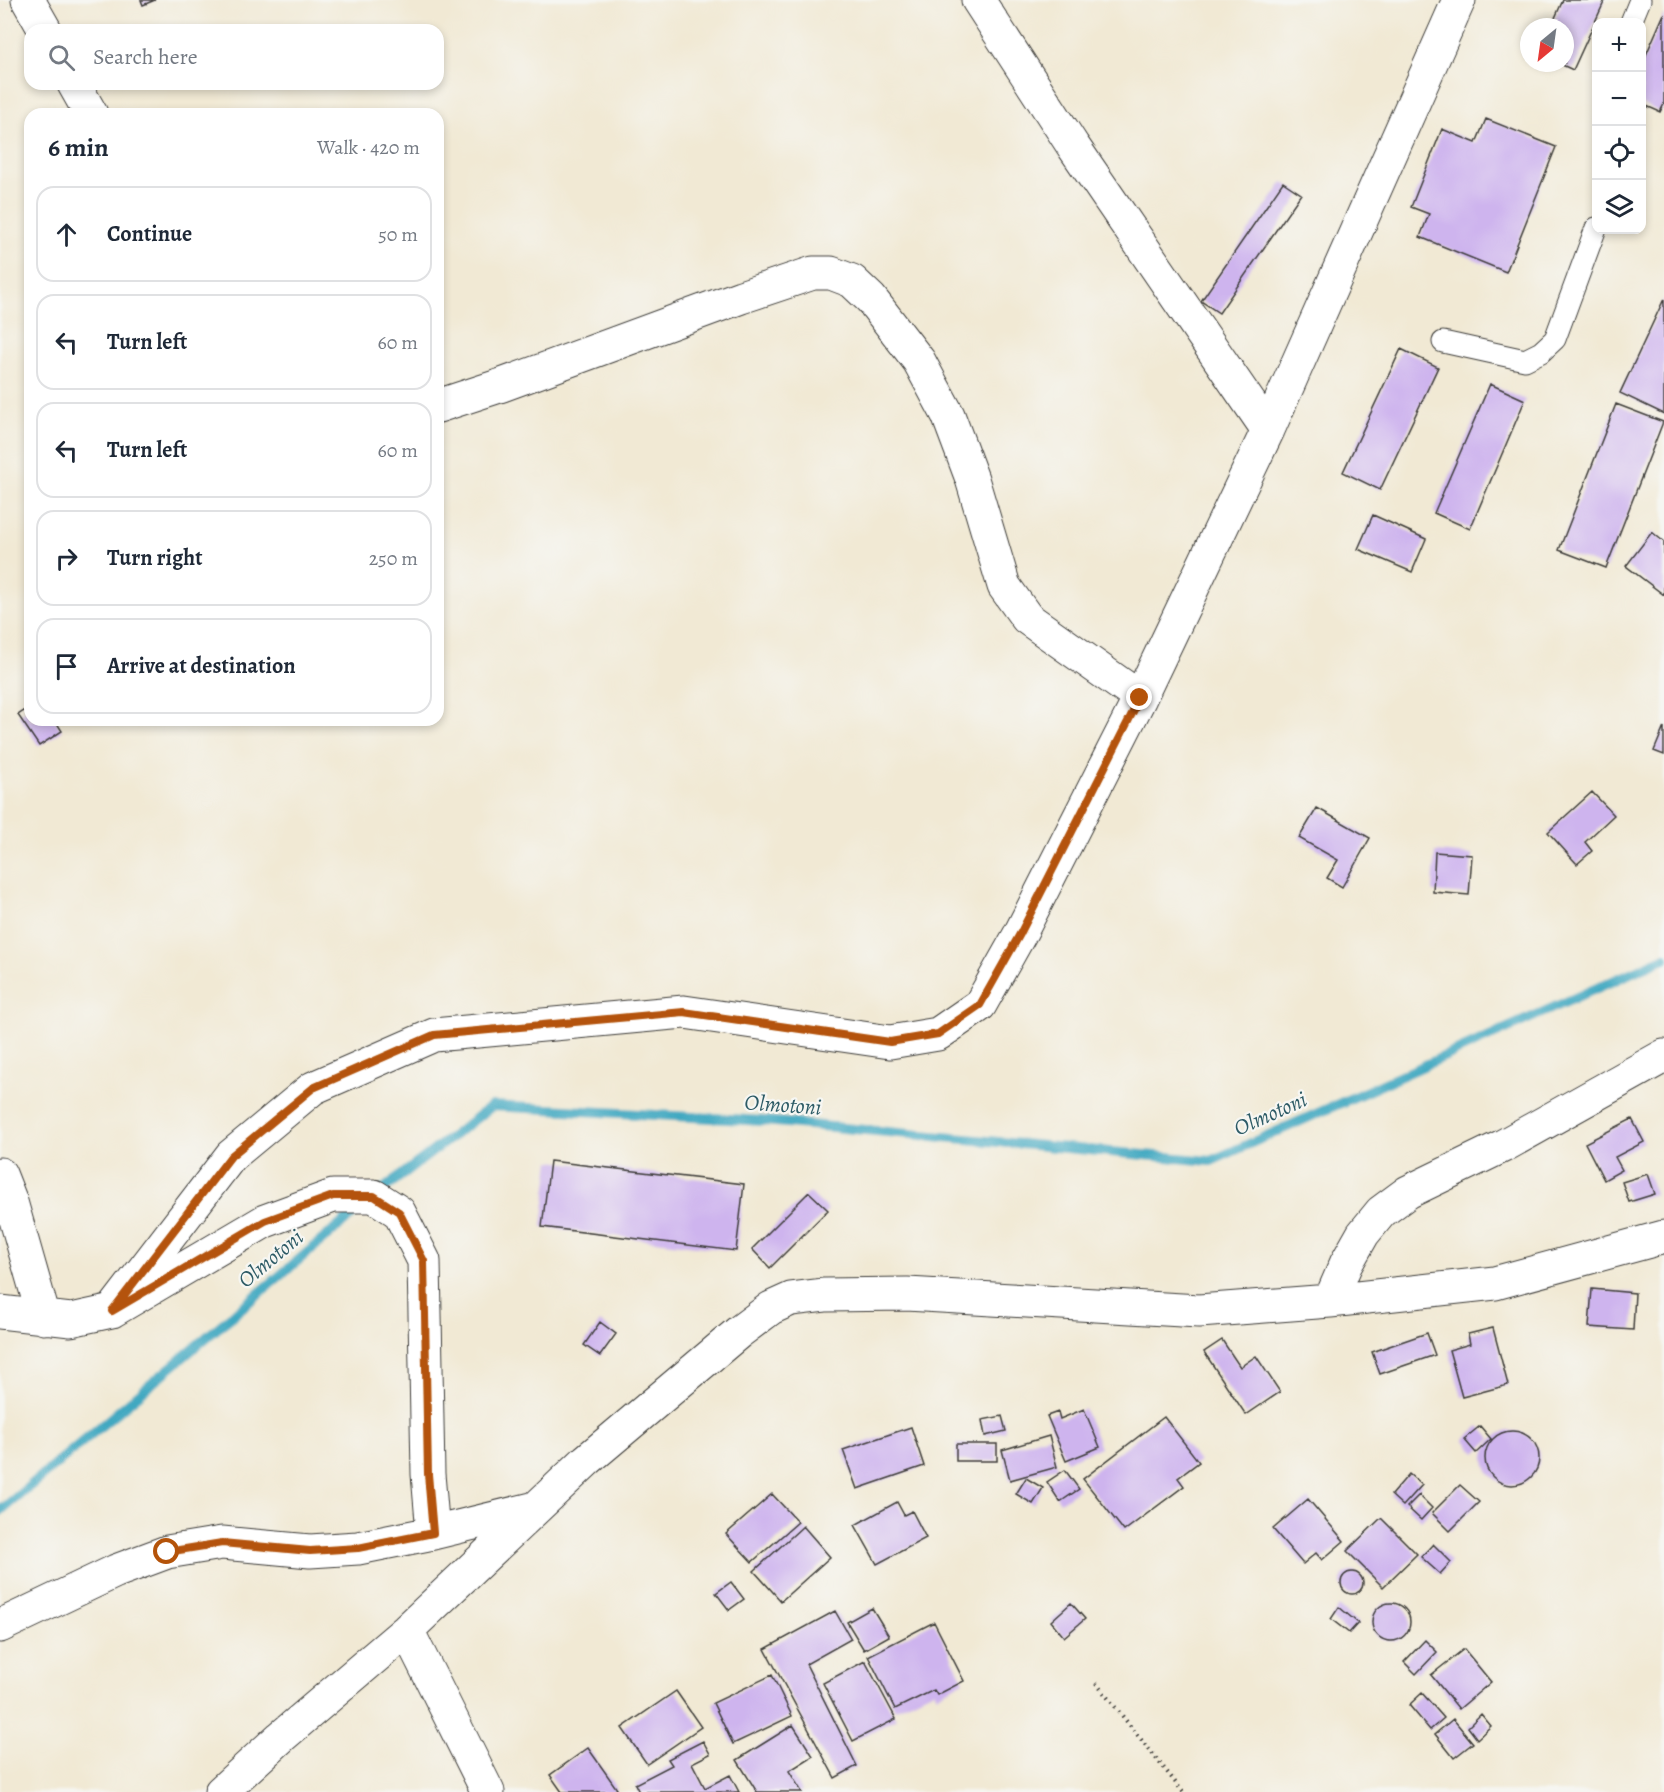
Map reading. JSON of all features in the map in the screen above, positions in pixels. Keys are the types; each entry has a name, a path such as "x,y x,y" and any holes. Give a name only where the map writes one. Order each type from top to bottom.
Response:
{"street":[{"path":"28,0 42,24"},
{"path":"978,0 1073,146 1268,430"},
{"path":"112,1311 231,1156 313,1088 434,1035 684,1012 890,1042 938,1034 980,1005 1020,934 1140,698 1268,430 1459,0"},
{"path":"77,90 88,108"},
{"path":"444,404 813,273 831,273 852,281 871,299 919,361 948,415 972,479 1004,586 1027,618 1140,698"},
{"path":"1330,1301 1346,1264 1363,1234 1381,1212 1408,1192 1503,1146 1664,1056"},
{"path":"0,1173 44,1318"},
{"path":"0,1312 71,1320 112,1311 265,1221 333,1196 374,1196 399,1212 424,1261 428,1474 433,1533"},
{"path":"221,1792 281,1737 407,1630 587,1460 739,1332 771,1308 791,1299 825,1295 907,1294 1199,1311 1330,1301 1495,1283 1664,1238"},
{"path":"0,1626 116,1571 167,1552 222,1543 310,1551 358,1548 538,1508"},
{"path":"407,1630 489,1792"}],"lane":[{"path":"1633,18 1640,0"},
{"path":"1443,342 1525,360 1541,352 1555,339 1594,234"}],"path":[{"path":"1096,1683 1183,1792"}],"building":[{"path":"141,0 155,0 143,5"},
{"path":"1563,0 1605,0 1597,18 1592,18 1592,28 1574,68 1574,18 1555,18"},
{"path":"1664,14 1664,104 1660,112 1646,106 1646,55"},
{"path":"1486,119 1556,147 1506,272 1420,237 1429,214 1411,207 1442,129 1476,143"},
{"path":"1283,182 1301,194 1219,313 1201,301"},
{"path":"1664,299 1664,414 1620,393"},
{"path":"1401,349 1438,367 1380,490 1343,472"},
{"path":"1490,384 1525,400 1470,529 1434,513"},
{"path":"1616,404 1663,422 1606,568 1559,550"},
{"path":"1373,515 1426,539 1412,572 1358,549"},
{"path":"1652,532 1664,542 1664,595 1626,566"},
{"path":"24,711 24,724 18,715"},
{"path":"25,726 59,726 62,731 39,746"},
{"path":"1664,727 1664,755 1654,751"},
{"path":"1592,792 1614,815 1585,842 1592,851 1577,864 1548,832"},
{"path":"1317,808 1370,838 1342,887 1327,878 1338,860 1299,838"},
{"path":"1435,852 1472,855 1469,895 1433,892"},
{"path":"1632,1119 1644,1142 1615,1157 1622,1170 1604,1180 1585,1143"},
{"path":"550,1161 744,1184 736,1251 542,1227"},
{"path":"1648,1174 1655,1194 1629,1202 1622,1182"},
{"path":"809,1192 828,1210 770,1268 752,1249"},
{"path":"1592,1289 1635,1293 1633,1330 1589,1327"},
{"path":"600,1322 616,1334 600,1356 584,1345"},
{"path":"1493,1328 1508,1385 1462,1397 1449,1350 1470,1344 1468,1334"},
{"path":"1427,1333 1435,1355 1380,1374 1372,1352"},
{"path":"1222,1340 1240,1367 1256,1356 1280,1392 1246,1415 1204,1352"},
{"path":"1084,1409 1100,1447 1066,1461 1047,1416 1058,1412 1060,1419"},
{"path":"1002,1416 1006,1431 985,1436 982,1420"},
{"path":"1164,1417 1199,1462 1178,1478 1184,1486 1124,1531 1083,1479"},
{"path":"1480,1426 1491,1439 1476,1453 1464,1439"},
{"path":"911,1427 924,1466 857,1489 843,1450"},
{"path":"1512,1431 1522,1433 1531,1439 1537,1448 1539,1458 1537,1468 1531,1477 1522,1483 1512,1485 1502,1483 1493,1477 1487,1468 1485,1458 1487,1448 1493,1439 1502,1433"},
{"path":"1049,1436 1057,1467 1010,1480 1002,1450"},
{"path":"956,1444 997,1444 997,1461 956,1461"},
{"path":"1065,1470 1079,1489 1060,1502 1047,1482"},
{"path":"1409,1474 1422,1485 1403,1506 1391,1495"},
{"path":"1026,1478 1043,1488 1033,1504 1016,1494"},
{"path":"1460,1485 1479,1502 1450,1531 1432,1513"},
{"path":"772,1494 798,1522 752,1562 726,1534"},
{"path":"1419,1495 1432,1508 1421,1520 1407,1507"},
{"path":"1308,1499 1344,1541 1322,1560 1316,1553 1303,1564 1273,1529"},
{"path":"897,1502 904,1515 912,1511 926,1538 877,1564 855,1525"},
{"path":"1381,1518 1417,1554 1383,1587 1347,1551"},
{"path":"803,1526 830,1557 781,1601 754,1571"},
{"path":"1433,1544 1451,1562 1440,1574 1421,1557"},
{"path":"1352,1572 1360,1575 1363,1583 1360,1591 1352,1594 1344,1591 1341,1583 1344,1575"},
{"path":"731,1582 744,1599 729,1610 716,1593"},
{"path":"1071,1603 1085,1619 1064,1637 1051,1621"},
{"path":"1391,1603 1405,1608 1410,1622 1405,1636 1391,1641 1377,1636 1372,1622 1377,1608"},
{"path":"1339,1607 1358,1623 1349,1633 1331,1619"},
{"path":"872,1608 889,1636 864,1650 847,1622"},
{"path":"835,1611 851,1639 806,1664 857,1766 835,1778 765,1649"},
{"path":"934,1622 964,1681 937,1695 934,1690 895,1709 868,1656"},
{"path":"1425,1640 1437,1652 1416,1674 1404,1662"},
{"path":"1464,1649 1491,1682 1459,1709 1431,1675"},
{"path":"865,1661 896,1719 853,1741 823,1683"},
{"path":"772,1675 792,1716 733,1744 713,1703"},
{"path":"676,1691 701,1727 647,1764 622,1728"},
{"path":"1422,1693 1444,1718 1430,1730 1409,1705"},
{"path":"1481,1714 1491,1726 1477,1739 1468,1727"},
{"path":"1453,1719 1473,1743 1454,1758 1435,1734"},
{"path":"793,1725 813,1756 789,1771 802,1792 757,1792 737,1760"},
{"path":"703,1741 710,1754 692,1763 705,1788 730,1775 739,1792 639,1792 635,1784 672,1765 668,1759"},
{"path":"588,1748 617,1789 613,1792 562,1792 550,1775"}],"waterway":[{"name":"Olmotoni","path":"377,1194 492,1106 765,1121 1211,1161 1664,958"},
{"name":"Olmotoni","path":"0,1511 365,1204"}],"route":[{"path":"167,1552 222,1543 310,1551 358,1548 433,1533 428,1474 424,1261 399,1212 374,1196 333,1196 265,1221 112,1311 231,1156 313,1088 434,1035 684,1012 890,1042 938,1034 980,1005 1020,934 1140,698"}]}
